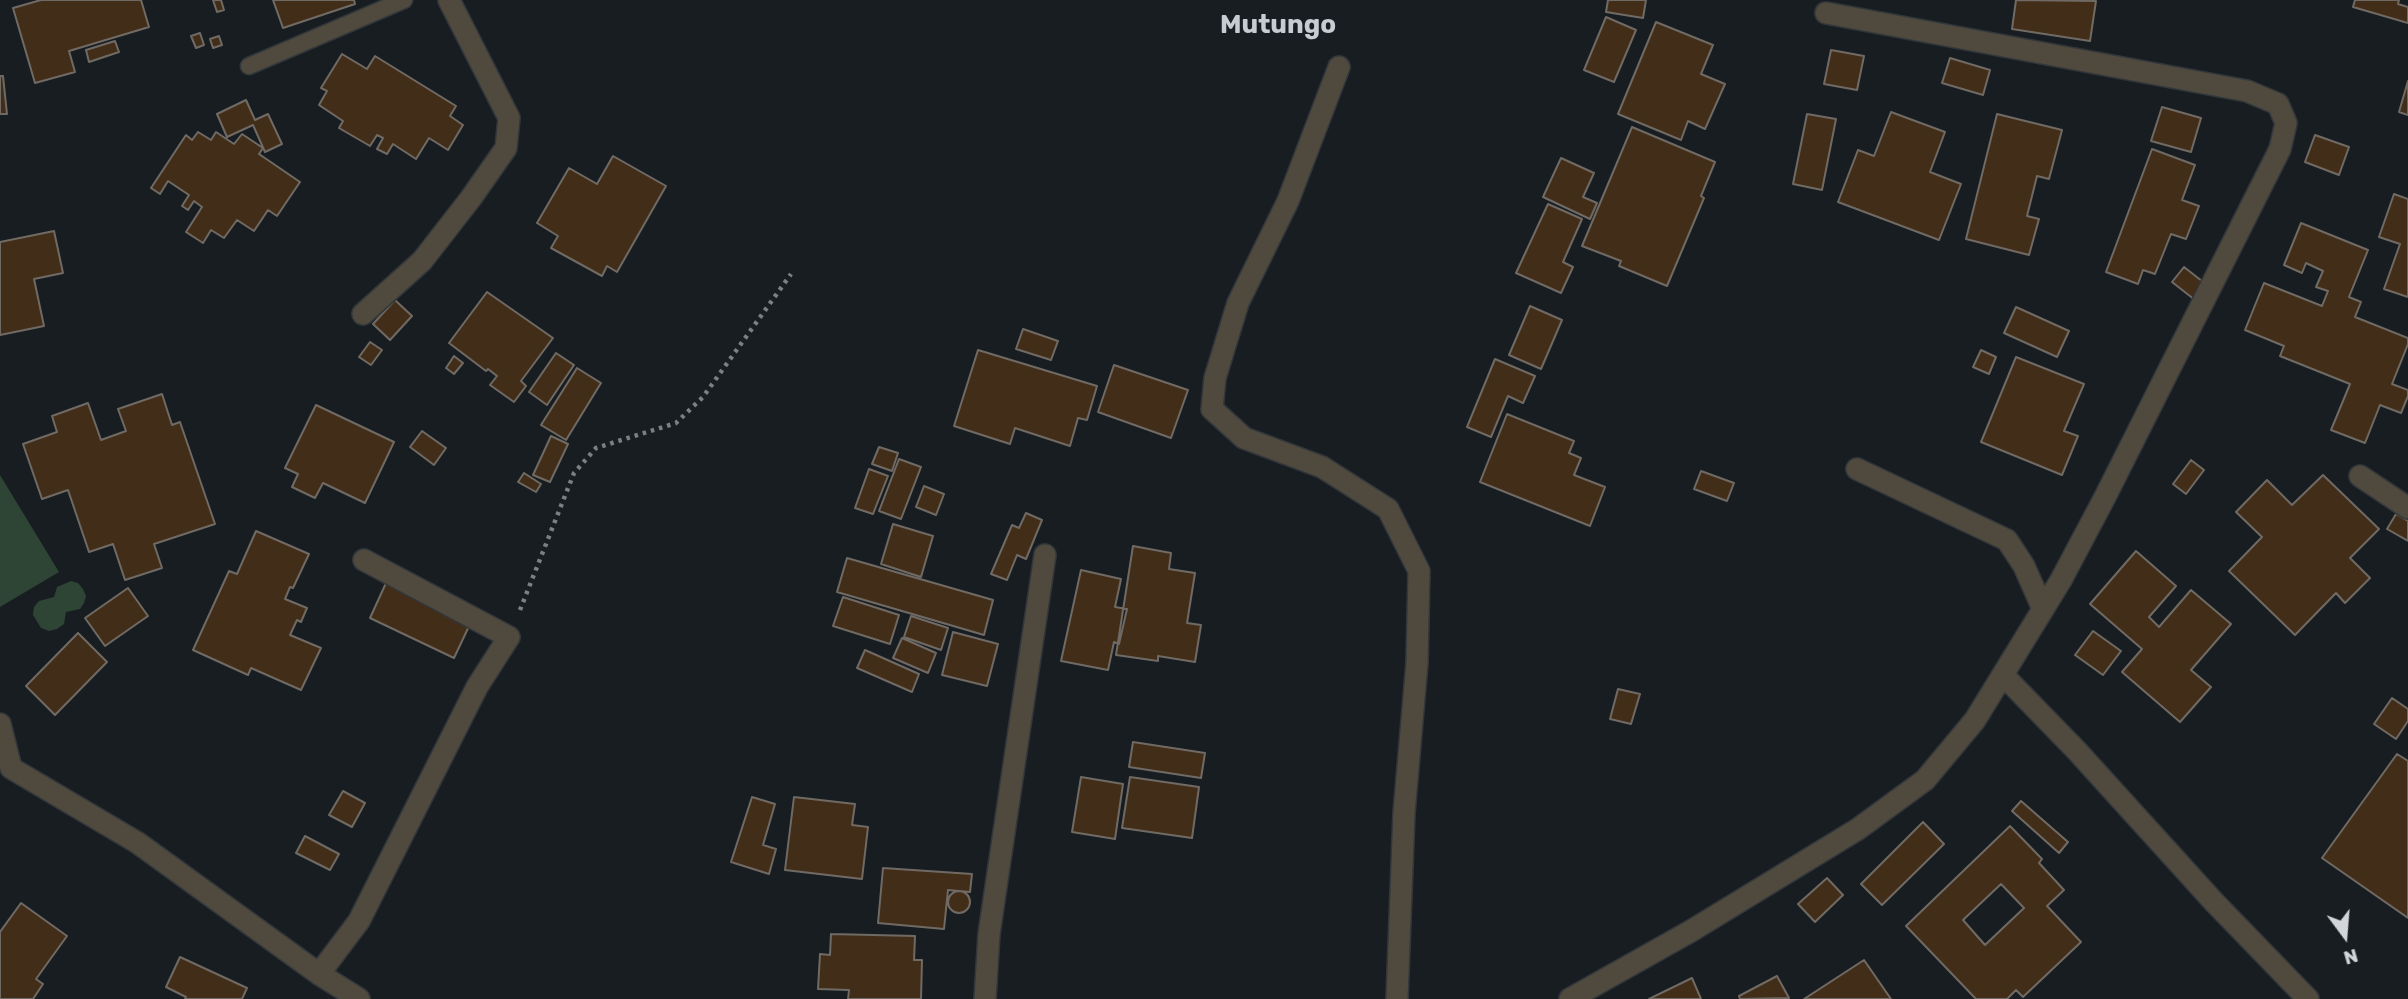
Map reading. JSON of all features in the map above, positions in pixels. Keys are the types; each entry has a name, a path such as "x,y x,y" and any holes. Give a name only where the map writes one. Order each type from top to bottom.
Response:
{"street":[{"path":"363,314 422,261 506,148 509,118 449,0"},
{"path":"1570,999 1734,906 1858,829 1925,780 1975,720 2043,609 2105,497 2280,149 2286,123 2277,104 2247,91 1826,13"},
{"path":"1339,67 1288,201 1238,303 1215,378 1212,409 1244,438 1322,467 1388,509 1419,572 1417,663 1404,813 1397,999"},
{"path":"1857,469 2007,540 2024,566 2043,609"},
{"path":"2360,476 2408,508"},
{"path":"985,999 989,934 1045,555"},
{"path":"319,974 359,921 477,687 509,636 365,560"},
{"path":"2004,676 2308,999"},
{"path":"0,724 5,773 138,843 319,974 359,999"}],"lane":[{"path":"249,66 404,0"}],"path":[{"path":"509,636 574,473 596,448 676,424 703,397 791,274"}],"green space":[{"path":"0,475 59,572 0,607"},
{"path":"71,581 78,583 83,589 86,596 84,603 80,609 66,612 64,624 57,629 49,631 41,628 33,615 34,607 39,601 54,597 57,587"}],"building":[{"path":"41,0 141,0 149,27 69,51 75,72 35,83 13,8"},
{"path":"213,0 221,0 224,10 217,12"},
{"path":"273,0 354,0 355,4 283,28"},
{"path":"1608,0 1646,0 1643,18 1606,12"},
{"path":"2016,0 2096,1 2090,41 2012,29"},
{"path":"2355,0 2399,0 2398,4 2408,7 2408,23 2353,7"},
{"path":"1606,17 1636,30 1614,82 1584,70"},
{"path":"1656,22 1713,45 1701,74 1725,84 1705,129 1688,121 1681,140 1618,114"},
{"path":"200,33 204,45 196,48 191,36"},
{"path":"219,36 222,45 213,48 210,39"},
{"path":"115,41 119,52 89,62 86,50"},
{"path":"1831,50 1864,56 1857,90 1824,84"},
{"path":"342,54 367,69 375,56 456,106 450,116 463,125 448,150 429,138 416,159 393,144 387,154 377,149 383,138 377,135 370,146 339,128 343,121 319,105 327,91 321,88"},
{"path":"1950,58 1990,70 1983,95 1942,83"},
{"path":"0,76 3,76 7,114 0,114"},
{"path":"2408,81 2408,115 2399,112"},
{"path":"246,100 255,120 268,114 282,144 265,152 253,125 227,137 217,114"},
{"path":"2162,107 2201,118 2191,152 2151,141"},
{"path":"1891,112 1945,132 1930,172 1961,184 1939,240 1838,202 1858,150 1874,156"},
{"path":"1807,114 1836,119 1822,190 1793,184"},
{"path":"1997,114 2062,130 2049,179 2037,176 2027,216 2039,219 2029,255 1966,239"},
{"path":"1632,127 1715,162 1701,196 1704,198 1667,286 1619,266 1621,261 1582,246"},
{"path":"198,132 211,140 216,132 234,144 242,134 263,148 259,154 300,182 277,216 268,210 254,231 237,220 224,238 211,230 203,243 186,232 202,207 194,201 188,210 182,206 189,195 168,181 160,194 151,188 186,135 192,140"},
{"path":"2315,135 2349,147 2339,175 2305,162"},
{"path":"2152,149 2195,165 2182,200 2199,206 2186,239 2171,234 2155,274 2143,270 2138,284 2106,272"},
{"path":"613,156 666,186 617,272 607,266 602,276 551,248 558,236 537,223 569,168 597,184"},
{"path":"1561,158 1594,173 1583,197 1597,203 1590,219 1543,197"},
{"path":"2394,194 2408,199 2408,297 2384,289 2400,244 2379,237"},
{"path":"1548,204 1582,219 1563,262 1573,267 1561,293 1516,273"},
{"path":"2301,223 2368,250 2349,297 2361,302 2355,317 2408,338 2392,384 2408,390 2408,396 2401,413 2380,405 2365,443 2331,430 2350,384 2280,356 2284,346 2245,330 2264,283 2322,306 2328,291 2316,287 2323,271 2306,263 2302,273 2284,265"},
{"path":"54,231 63,273 34,279 44,326 0,335 0,242"},
{"path":"2184,267 2207,285 2195,300 2172,282"},
{"path":"487,292 553,338 521,381 526,386 514,402 490,385 497,376 488,369 486,371 449,343"},
{"path":"395,300 412,316 390,340 373,324"},
{"path":"1530,306 1562,320 1541,369 1509,355"},
{"path":"2016,307 2069,331 2057,357 2004,333"},
{"path":"1023,329 1058,341 1051,360 1016,349"},
{"path":"370,342 382,350 371,365 359,357"},
{"path":"978,350 1097,386 1087,420 1078,418 1070,446 1015,428 1010,444 954,426"},
{"path":"1981,350 1996,357 1989,374 1973,367"},
{"path":"556,353 574,365 547,405 529,392"},
{"path":"454,356 463,363 454,374 446,368"},
{"path":"2016,357 2084,384 2064,431 2078,436 2062,475 1981,442"},
{"path":"1495,359 1535,376 1523,403 1508,396 1491,437 1467,427"},
{"path":"1114,365 1188,390 1171,438 1098,412"},
{"path":"577,368 601,383 566,440 541,425"},
{"path":"162,394 172,425 180,422 215,524 154,544 162,568 125,580 113,544 89,552 68,490 42,499 23,444 57,432 52,416 88,403 101,440 126,431 118,409"},
{"path":"316,405 394,442 365,503 323,483 315,498 292,487 298,474 285,468"},
{"path":"1507,414 1574,441 1569,453 1581,458 1574,475 1605,487 1590,526 1480,482"},
{"path":"422,431 446,448 434,465 410,447"},
{"path":"551,436 568,444 550,482 533,475"},
{"path":"879,447 898,453 892,471 872,464"},
{"path":"899,459 921,467 901,519 879,511"},
{"path":"2191,460 2204,470 2186,494 2173,484"},
{"path":"869,469 888,476 873,514 855,508"},
{"path":"1701,471 1734,483 1727,501 1694,489"},
{"path":"524,473 541,484 536,492 518,482"},
{"path":"2323,475 2379,529 2350,558 2370,578 2345,603 2336,593 2295,635 2229,571 2262,537 2236,512 2267,480 2292,505"},
{"path":"924,486 944,494 936,515 916,507"},
{"path":"1026,513 1042,520 1026,559 1017,555 1007,580 991,574 1012,525 1019,528"},
{"path":"2396,514 2408,521 2408,541 2387,529"},
{"path":"893,524 933,536 921,577 881,564"},
{"path":"256,531 309,554 285,599 307,608 301,622 297,620 290,635 321,648 301,690 251,668 248,675 193,650 229,571 237,574"},
{"path":"1133,546 1171,553 1169,569 1195,573 1187,623 1201,625 1195,662 1158,656 1158,661 1116,655"},
{"path":"2136,551 2176,586 2149,617 2159,627 2191,590 2231,624 2191,670 2211,687 2180,722 2122,672 2142,649 2090,604"},
{"path":"847,558 993,600 984,635 837,592"},
{"path":"1081,570 1121,579 1115,607 1127,609 1119,644 1114,642 1108,670 1061,661"},
{"path":"386,583 471,622 454,658 370,618"},
{"path":"128,588 148,616 105,646 85,618"},
{"path":"843,597 899,615 890,644 833,626"},
{"path":"911,616 948,628 941,650 904,637"},
{"path":"2093,631 2121,651 2103,675 2075,655"},
{"path":"953,632 998,644 987,686 942,675"},
{"path":"78,633 107,662 55,715 26,686"},
{"path":"902,638 936,653 928,673 893,658"},
{"path":"865,650 919,674 912,692 857,668"},
{"path":"1618,689 1640,694 1631,724 1610,719"},
{"path":"2392,698 2408,709 2408,721 2396,739 2374,724"},
{"path":"1133,742 1205,753 1201,778 1129,767"},
{"path":"2397,754 2408,761 2408,918 2322,858"},
{"path":"1081,777 1123,784 1115,839 1072,832"},
{"path":"1130,777 1199,787 1192,838 1122,828"},
{"path":"343,791 365,803 352,827 329,815"},
{"path":"752,797 775,804 763,845 776,849 769,874 731,862"},
{"path":"794,797 855,804 852,825 868,827 862,879 785,870"},
{"path":"2021,801 2068,842 2059,853 2012,811"},
{"path":"1923,822 1944,844 1882,905 1861,884"},
{"path":"2010,826 2042,859 2039,863 2064,890 2047,906 2081,942 2023,997 2016,990 2007,999 1976,999 1906,926","holes":["2001,884 2024,908 1985,945 1963,920"]},
{"path":"305,836 339,854 330,870 296,853"},
{"path":"883,868 972,874 970,892 948,890 944,929 878,923"},
{"path":"1827,878 1843,895 1815,922 1798,904"},
{"path":"959,891 969,898 970,902 963,912 959,913 949,906 948,902 955,892"},
{"path":"21,903 67,936 36,979 43,984 33,999 0,999 0,932"},
{"path":"831,934 915,936 914,960 922,960 921,999 848,999 849,990 818,989 820,954 830,955"},
{"path":"180,957 247,988 242,999 185,999 186,997 166,987"},
{"path":"1864,960 1891,999 1804,999"},
{"path":"1777,976 1789,998 1740,999 1739,996"},
{"path":"1692,978 1701,999 1649,999"}],"district":[{"name":"Mutungo","path":"1278,25"}]}
